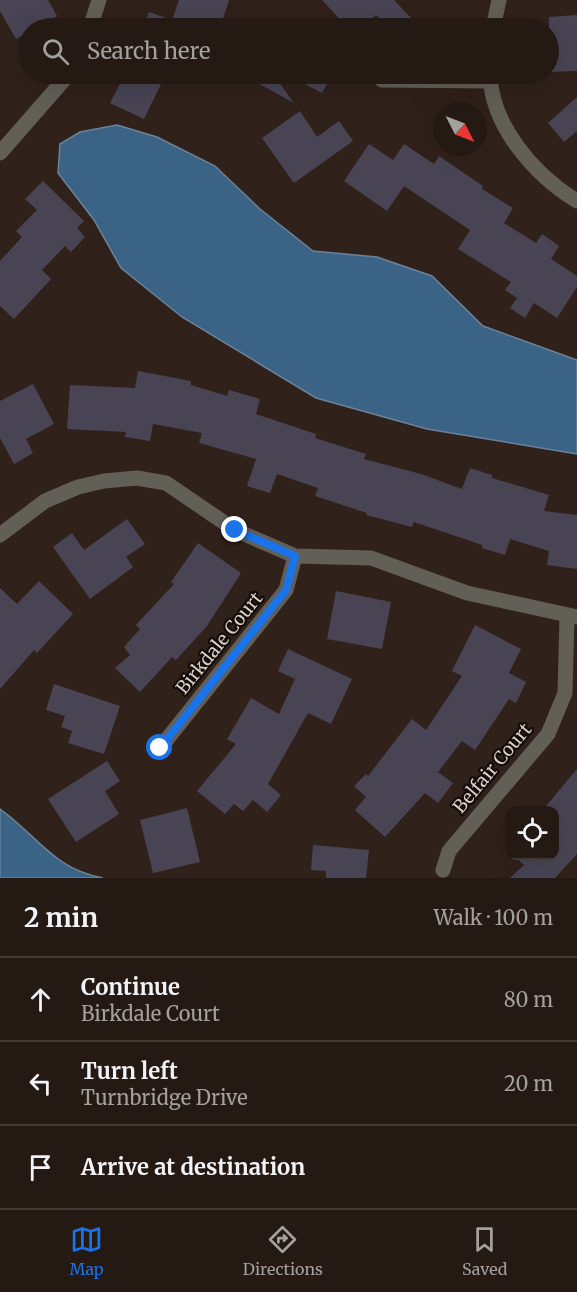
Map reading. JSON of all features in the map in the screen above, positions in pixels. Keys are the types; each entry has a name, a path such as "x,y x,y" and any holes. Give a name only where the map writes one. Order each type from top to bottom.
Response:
{"street":[{"path":"93,18 99,0"},
{"path":"495,18 499,0"},
{"path":"0,153 60,84"},
{"path":"491,84 496,107 507,131 545,176 577,201"},
{"path":"0,535 45,501 78,487 105,480 137,478 166,483 235,530 295,556 370,558 467,594 572,617"},
{"name":"Birkdale Court","path":"160,748 286,590 295,556"},
{"name":"Belfair Court","path":"443,870 449,851 548,734 565,693 572,617"}],"water":[{"path":"117,125 157,137 215,166 260,209 313,251 377,257 432,276 483,326 577,360 577,454 427,429 316,398 182,317 121,268 94,220 58,173 60,144 80,132"},
{"path":"0,809 58,859 86,874 103,878 0,878"}],"building":[{"path":"0,0 48,0 57,16 53,18 18,18 18,38 16,39 0,11"},
{"path":"179,0 229,0 223,18 173,18"},
{"path":"322,0 394,0 411,18 379,18 376,15 373,18 339,18"},
{"path":"149,12 166,18 147,18"},
{"path":"577,15 577,71 559,72 559,18 549,17"},
{"path":"120,84 161,84 144,119 110,103"},
{"path":"259,84 280,84 294,103"},
{"path":"305,84 327,84 322,93"},
{"path":"577,97 577,131 564,142 548,123"},
{"path":"300,111 317,137 339,121 353,141 294,183 262,138"},
{"path":"369,144 393,160 404,144 434,164 439,156 483,186 482,189 513,208 504,223 536,243 542,234 559,246 551,259 577,276 577,287 557,318 534,303 525,318 510,308 517,298 505,290 511,282 458,249 470,230 404,186 387,211 344,181"},
{"path":"43,181 84,221 77,228 85,237 71,252 65,246 42,270 51,279 14,319 0,306 0,261 22,237 16,231 37,210 25,199"},
{"path":"138,371 191,381 191,385 227,396 229,390 260,399 256,414 316,434 315,438 366,454 364,459 421,474 462,489 470,468 492,475 492,478 549,495 544,511 577,515 577,569 547,565 549,551 510,539 505,555 414,522 412,527 366,515 367,513 315,496 318,488 277,474 270,493 247,486 256,459 199,443 202,433 153,424 150,441 125,437 126,432 67,429 70,385 135,388"},
{"path":"33,384 54,424 26,439 33,453 14,464 0,438 0,401"},
{"path":"127,519 145,544 126,557 133,567 90,599 53,547 72,533 84,550"},
{"path":"198,543 241,573 207,626 176,660 172,657 140,692 115,668 130,655 124,647 140,629 136,625 174,584 171,582"},
{"path":"39,581 73,614 37,653 34,650 0,689 0,588 17,604"},
{"path":"336,591 391,602 382,649 327,639"},
{"path":"475,625 521,649 509,673 526,682 516,703 509,699 475,750 462,741 438,772 453,783 438,803 425,793 385,837 355,810 366,797 354,786 366,774 368,776 412,719 426,730 462,676 452,671"},
{"path":"288,649 352,679 331,724 308,713 268,784 281,795 267,812 253,800 243,811 234,804 225,814 197,791 236,744 227,739 251,698 279,714 295,679 278,671"},
{"path":"54,684 120,706 104,754 68,743 72,731 61,727 65,716 46,710"},
{"path":"107,761 120,781 105,791 119,814 76,842 48,799"},
{"path":"577,769 577,854 555,878 510,878 524,865 518,860 559,860 559,806 546,806"},
{"path":"187,808 200,862 153,873 140,820"},
{"path":"313,845 369,850 366,878 326,878 326,871 311,870"}],"route":[{"path":"160,748 286,590 295,556 235,530"}]}
